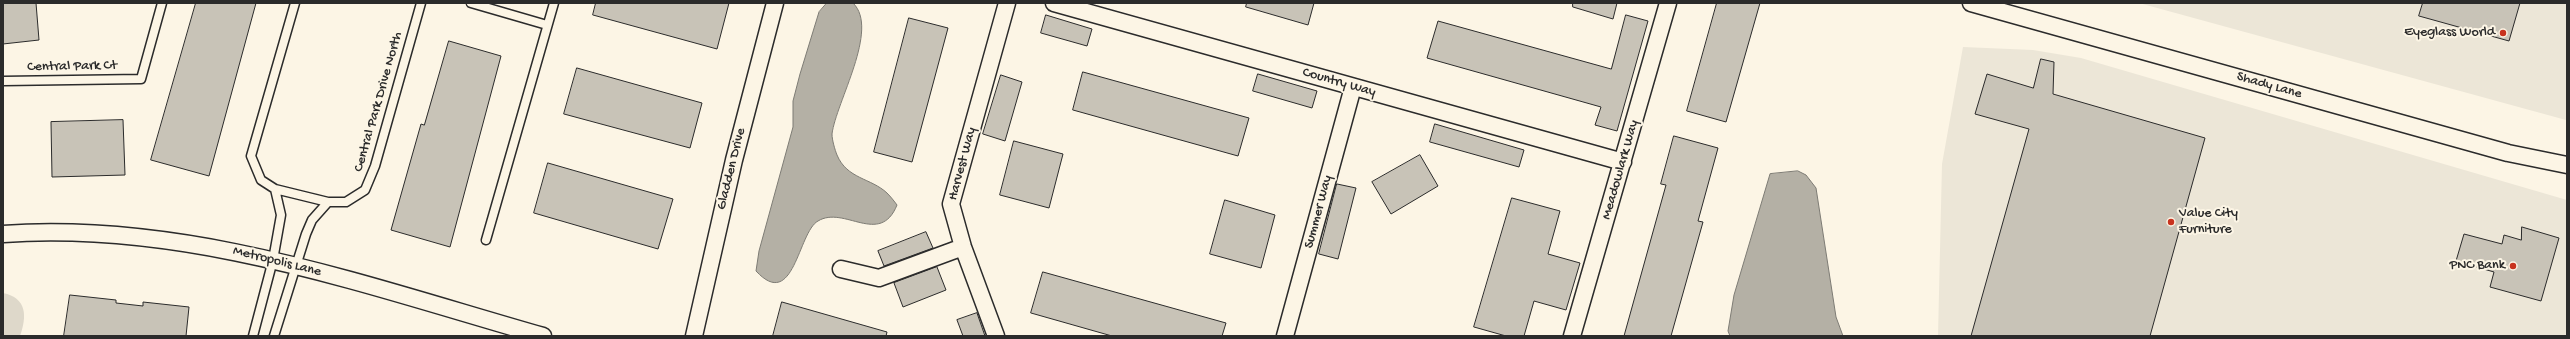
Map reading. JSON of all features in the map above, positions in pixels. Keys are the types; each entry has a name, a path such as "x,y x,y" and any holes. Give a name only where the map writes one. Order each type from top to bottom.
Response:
{"street":[{"name":"Gladden Drive","path":"694,336 734,160 775,3"},
{"name":"Harvest Way","path":"963,247 951,204 1007,3"},
{"name":"Country Way","path":"1054,3 1624,162"},
{"name":"Meadowlark Way","path":"1572,336 1624,162 1668,3"},
{"name":"Shady Lane","path":"1971,3 2508,153 2567,165"},
{"name":"Summer Way","path":"1285,336 1354,87"},
{"name":"Metropolis Lane","path":"3,234 55,233 138,236 193,244 273,260 543,336"},
{"path":"841,269 879,278 963,247 996,336"}],"lane":[{"name":"Central Park Ct","path":"3,81 141,79 162,3"},
{"path":"253,336 273,260 281,216 276,189 261,180 251,156 295,3"},
{"name":"Central Park Drive North","path":"276,189 328,202 346,202 365,190 375,166 421,3"},
{"path":"471,3 547,25"},
{"path":"486,240 554,3"},
{"path":"274,336 294,266 312,220 328,202"}],"shaded area":[{"path":"827,3 853,3 860,15 862,30 854,66 835,120 832,134 836,153 841,163 847,169 853,174 881,188 897,205 890,217 881,223 861,223 828,217 818,221 811,228 794,266 787,276 779,282 769,281 756,271 759,251 793,127 793,101 800,74 819,12"},
{"path":"2139,3 2567,3 2567,119 2566,120"},
{"path":"1963,47 2033,50 2081,58 2567,200 2567,336 1938,336 1942,164"},
{"path":"1798,171 1806,175 1816,188 1836,317 1843,336 1730,336 1728,331 1734,295 1770,174"},
{"path":"3,293 11,295 17,299 23,309 24,322 20,336 3,336"}],"building":[{"path":"3,3 36,3 39,40 3,44"},
{"path":"196,3 256,3 209,176 151,160"},
{"path":"596,3 729,3 717,49 593,15"},
{"path":"1247,3 1314,3 1308,25 1246,7"},
{"path":"1573,3 1617,3 1613,19 1573,7"},
{"path":"1717,3 1760,3 1726,122 1687,111"},
{"path":"2423,3 2520,3 2509,41 2419,16"},
{"path":"1046,15 1092,29 1087,46 1041,33"},
{"path":"1626,15 1648,21 1617,131 1595,125 1601,107 1427,58 1438,21 1611,69"},
{"path":"909,18 948,28 912,162 874,152"},
{"path":"449,41 501,56 450,247 391,230 421,124 424,125"},
{"path":"2041,59 2054,62 2053,94 2205,138 2150,336 1971,336 2029,129 1975,114 1987,74 2033,88"},
{"path":"577,68 702,103 690,148 564,114"},
{"path":"1083,72 1249,118 1238,156 1073,110"},
{"path":"1258,74 1317,91 1312,108 1253,91"},
{"path":"1001,75 1022,82 1005,141 983,134"},
{"path":"123,120 125,175 52,177 51,122"},
{"path":"1435,124 1524,150 1519,167 1430,142"},
{"path":"1674,136 1718,148 1698,221 1703,222 1671,336 1624,336 1666,185 1661,184"},
{"path":"1014,141 1063,154 1049,208 1000,195"},
{"path":"1420,155 1438,186 1391,214 1372,182"},
{"path":"548,163 673,199 658,249 534,213"},
{"path":"1337,184 1356,188 1338,259 1319,254"},
{"path":"1512,198 1560,211 1548,254 1580,263 1566,310 1534,301 1524,336 1506,336 1474,327"},
{"path":"1225,200 1275,215 1261,268 1210,254"},
{"name":"PNC Bank","path":"2522,227 2559,238 2541,301 2490,287 2494,272 2456,261 2464,234 2502,244 2504,235 2521,240"},
{"path":"926,232 933,248 884,266 878,251"},
{"path":"937,267 946,290 903,307 894,283"},
{"path":"1043,272 1226,323 1222,336 1112,336 1031,313"},
{"path":"70,295 116,300 116,303 143,306 143,302 189,307 186,336 64,336"},
{"path":"782,302 887,332 886,336 773,336"},
{"path":"977,313 985,336 963,336 957,320"}],"place":[{"name":"Eyeglass World","path":"2503,33"},
{"name":"Value City Furniture","path":"2171,222"},
{"name":"PNC Bank","path":"2513,266"}]}
